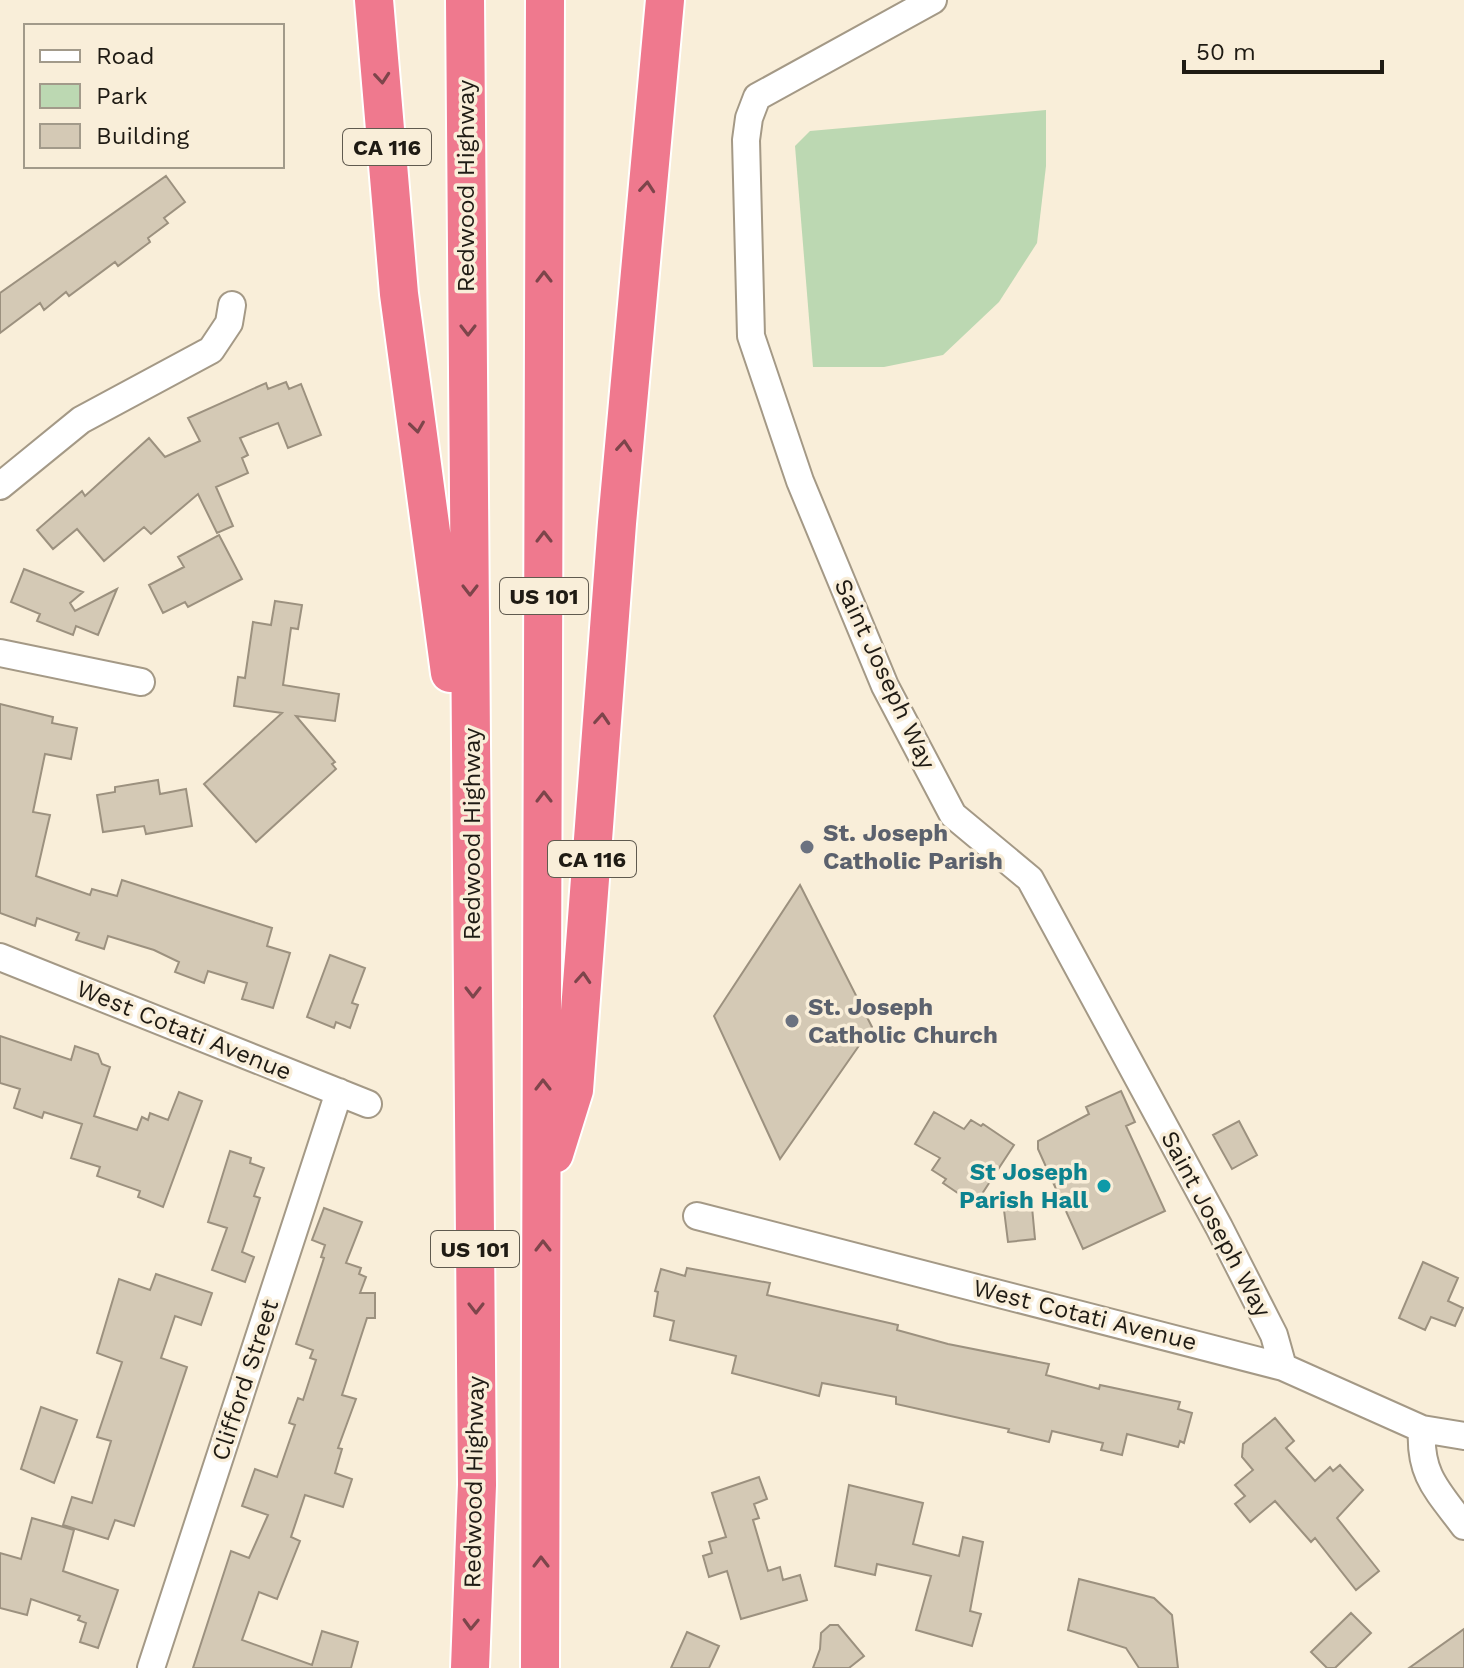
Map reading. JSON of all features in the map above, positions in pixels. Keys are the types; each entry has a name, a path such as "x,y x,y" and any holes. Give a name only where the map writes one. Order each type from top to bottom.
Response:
{"highway":[{"name":"CA 116","path":"374,0 399,294 472,830"},
{"name":"Redwood Highway","path":"465,0 477,1485 470,1668"},
{"name":"US 101","path":"540,1668 545,0"},
{"name":"CA 116","path":"543,1191 574,1090 617,523 665,0"}],"street":[{"name":"Saint Joseph Way","path":"933,0 757,97 749,118 746,140 751,336 800,481 885,686 915,745 953,815 1030,879 1233,1254 1274,1335 1283,1367"},
{"path":"0,486 81,420 211,350 229,323 232,305"},
{"path":"0,653 141,682"},
{"name":"West Cotati Avenue","path":"0,957 368,1104"},
{"name":"Clifford Street","path":"151,1668 339,1092"},
{"name":"West Cotati Avenue","path":"697,1216 1283,1367 1422,1429 1464,1436"},
{"path":"1422,1429 1421,1452 1425,1473 1464,1526"}],"green space":[{"path":"1046,110 1046,166 1037,243 999,302 943,355 884,367 813,367 795,146 810,131"}],"building":[{"path":"166,176 185,202 164,218 168,223 148,238 150,242 118,266 115,262 69,296 66,292 44,310 40,303 0,333 0,293"},
{"path":"286,382 289,389 301,384 321,435 288,448 278,423 240,438 248,455 242,458 248,473 216,487 233,526 217,533 198,494 151,534 144,527 104,561 77,529 53,549 37,530 82,491 85,496 149,438 165,457 200,441 188,418 266,383 268,389"},
{"path":"219,535 242,579 188,607 185,602 163,613 149,585 184,567 178,557"},
{"path":"24,569 83,592 70,603 75,611 117,589 98,635 76,626 73,635 37,621 40,614 11,602"},
{"path":"275,601 302,605 298,629 291,628 283,685 339,694 335,721 296,716 335,762 332,764 336,769 256,842 204,784 282,713 234,706 238,677 245,678 253,622 271,625"},
{"path":"0,704 53,717 52,723 77,728 71,759 45,754 33,812 50,815 36,876 90,895 92,889 117,896 122,880 272,928 267,946 290,953 273,1008 242,999 247,983 208,971 204,983 175,972 179,962 154,950 108,936 104,949 76,940 79,933 37,918 35,926 0,913"},
{"path":"158,780 160,794 186,789 192,826 146,834 144,826 103,832 97,795 115,792 115,787"},
{"name":"St. Joseph Catholic Church","path":"800,885 872,1027 780,1159 714,1016"},
{"path":"330,955 365,968 352,1003 358,1005 350,1028 336,1022 334,1028 307,1017"},
{"path":"0,1036 71,1060 75,1046 98,1054 102,1064 110,1067 94,1116 137,1130 142,1117 148,1120 150,1113 168,1120 179,1092 202,1101 163,1207 138,1197 140,1191 97,1176 100,1167 71,1158 82,1124 44,1112 42,1118 14,1108 20,1089 0,1083"},
{"name":"St Joseph Parish Hall","path":"1121,1091 1135,1122 1126,1126 1165,1211 1083,1249 1038,1149 1038,1141 1089,1114 1086,1107"},
{"path":"934,1112 964,1129 971,1120 981,1126 983,1124 1014,1145 978,1200 971,1196 968,1200 943,1183 946,1179 932,1170 940,1158 915,1144"},
{"path":"1239,1121 1257,1155 1232,1169 1213,1135"},
{"path":"230,1151 251,1158 250,1163 264,1168 254,1196 260,1198 242,1252 254,1257 245,1282 212,1270 227,1228 208,1222"},
{"path":"1032,1207 1035,1239 1008,1242 1004,1210"},
{"path":"324,1208 362,1222 346,1263 361,1268 359,1274 366,1277 360,1293 375,1293 375,1318 367,1318 342,1395 356,1399 338,1448 342,1449 335,1473 352,1479 343,1507 305,1495 291,1537 300,1541 277,1599 259,1592 242,1640 312,1665 322,1631 358,1642 351,1668 193,1668 231,1551 249,1558 268,1515 242,1506 255,1469 277,1477 295,1425 289,1423 298,1398 303,1400 316,1360 310,1358 313,1350 296,1344 324,1258 321,1257 325,1245 312,1240"},
{"path":"1423,1262 1458,1278 1448,1301 1463,1308 1455,1326 1431,1317 1425,1330 1399,1318"},
{"path":"687,1268 770,1283 767,1295 898,1325 897,1330 948,1344 1049,1364 1046,1375 1099,1389 1100,1385 1180,1402 1178,1409 1192,1413 1184,1443 1180,1441 1178,1447 1127,1434 1122,1455 1101,1450 1103,1443 1052,1431 1049,1442 1008,1432 1009,1429 896,1404 896,1397 822,1383 819,1396 732,1373 736,1356 670,1340 674,1321 654,1316 658,1292 655,1291 661,1269 685,1276"},
{"path":"156,1274 212,1293 201,1325 175,1316 161,1358 187,1367 134,1526 115,1520 108,1539 63,1525 72,1497 92,1503 111,1441 97,1437 122,1362 97,1353 119,1279 150,1290"},
{"path":"41,1407 77,1420 54,1483 21,1469"},
{"path":"1275,1418 1294,1441 1286,1448 1315,1481 1330,1467 1333,1471 1340,1465 1363,1490 1337,1518 1379,1571 1356,1590 1315,1538 1311,1542 1275,1501 1250,1522 1235,1504 1245,1496 1235,1485 1253,1470 1242,1457 1243,1444"},
{"path":"759,1477 767,1499 754,1504 759,1518 753,1520 768,1571 780,1567 783,1580 800,1575 807,1600 741,1619 727,1571 709,1577 703,1556 712,1553 709,1542 726,1537 712,1493"},
{"path":"849,1485 923,1503 913,1544 959,1556 963,1537 983,1542 970,1611 981,1614 972,1646 916,1630 931,1576 877,1564 875,1575 835,1566"},
{"path":"32,1518 74,1530 63,1571 118,1590 98,1648 80,1642 86,1623 78,1620 80,1616 31,1599 27,1615 0,1608 0,1553 21,1559"},
{"path":"1079,1579 1154,1598 1172,1615 1178,1668 1139,1668 1126,1648 1068,1630"},
{"path":"1351,1613 1371,1633 1335,1668 1327,1668 1311,1652"},
{"path":"830,1625 838,1625 864,1656 849,1668 813,1668 820,1649 821,1633"},
{"path":"1464,1629 1464,1668 1409,1668"},
{"path":"687,1632 719,1646 709,1668 671,1668"}],"place":[{"name":"St. Joseph Catholic Parish","path":"807,847"},
{"name":"St. Joseph Catholic Church","path":"792,1021"},
{"name":"St Joseph Parish Hall","path":"1104,1186"}]}
